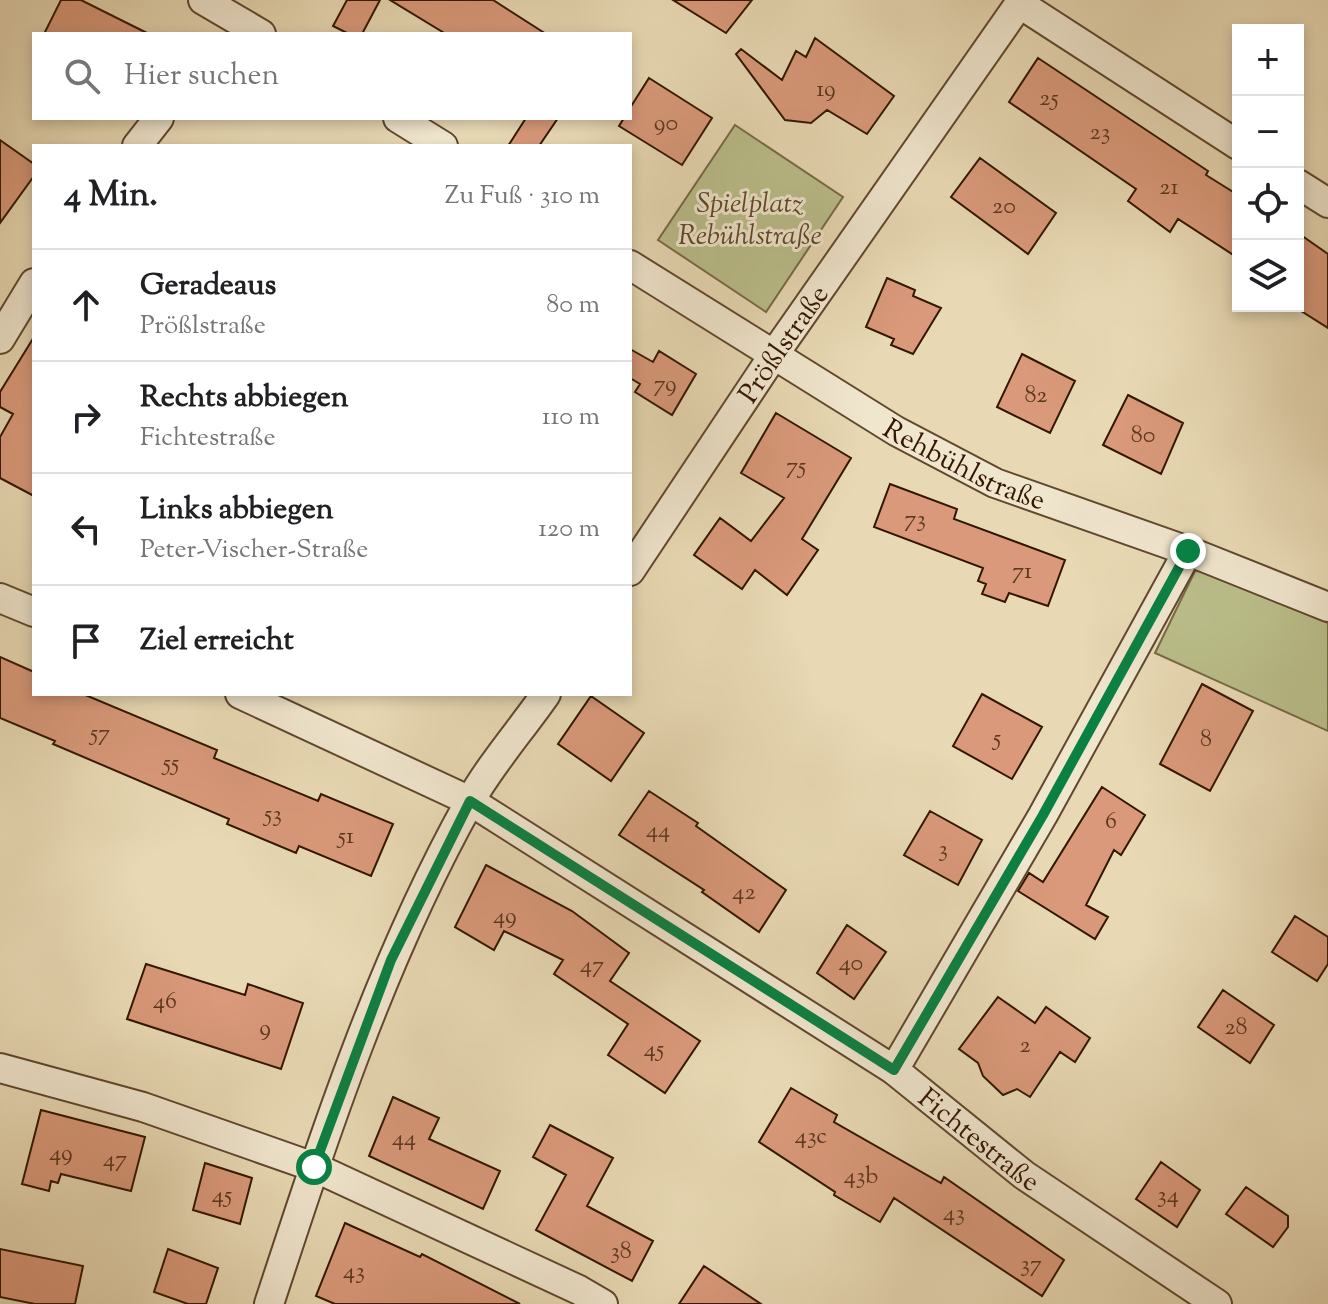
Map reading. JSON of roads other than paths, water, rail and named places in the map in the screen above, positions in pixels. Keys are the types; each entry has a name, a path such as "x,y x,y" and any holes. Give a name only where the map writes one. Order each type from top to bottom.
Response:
{"street":[{"path":"203,0 230,26 253,32"},
{"path":"1021,2 1232,141"},
{"name":"Prößlstraße","path":"632,568 773,356 1021,2"},
{"path":"139,144 157,120"},
{"path":"401,120 440,144"},
{"path":"1304,188 1328,203"},
{"name":"Rehbühlstraße","path":"632,266 896,431 995,483 1188,551 1328,607"},
{"path":"0,339 32,286"},
{"path":"894,1070 1043,815 1188,551"},
{"path":"0,598 32,611"},
{"name":"Fichtestraße","path":"244,696 470,801 894,1070 1024,1175 1217,1304"},
{"path":"269,1304 314,1167 391,960 470,801 545,696"},
{"path":"0,1068 143,1107 314,1167 603,1304"}],"park label":[{"name":"Spielplatz Rebühlstraße","path":"750,218"}]}
